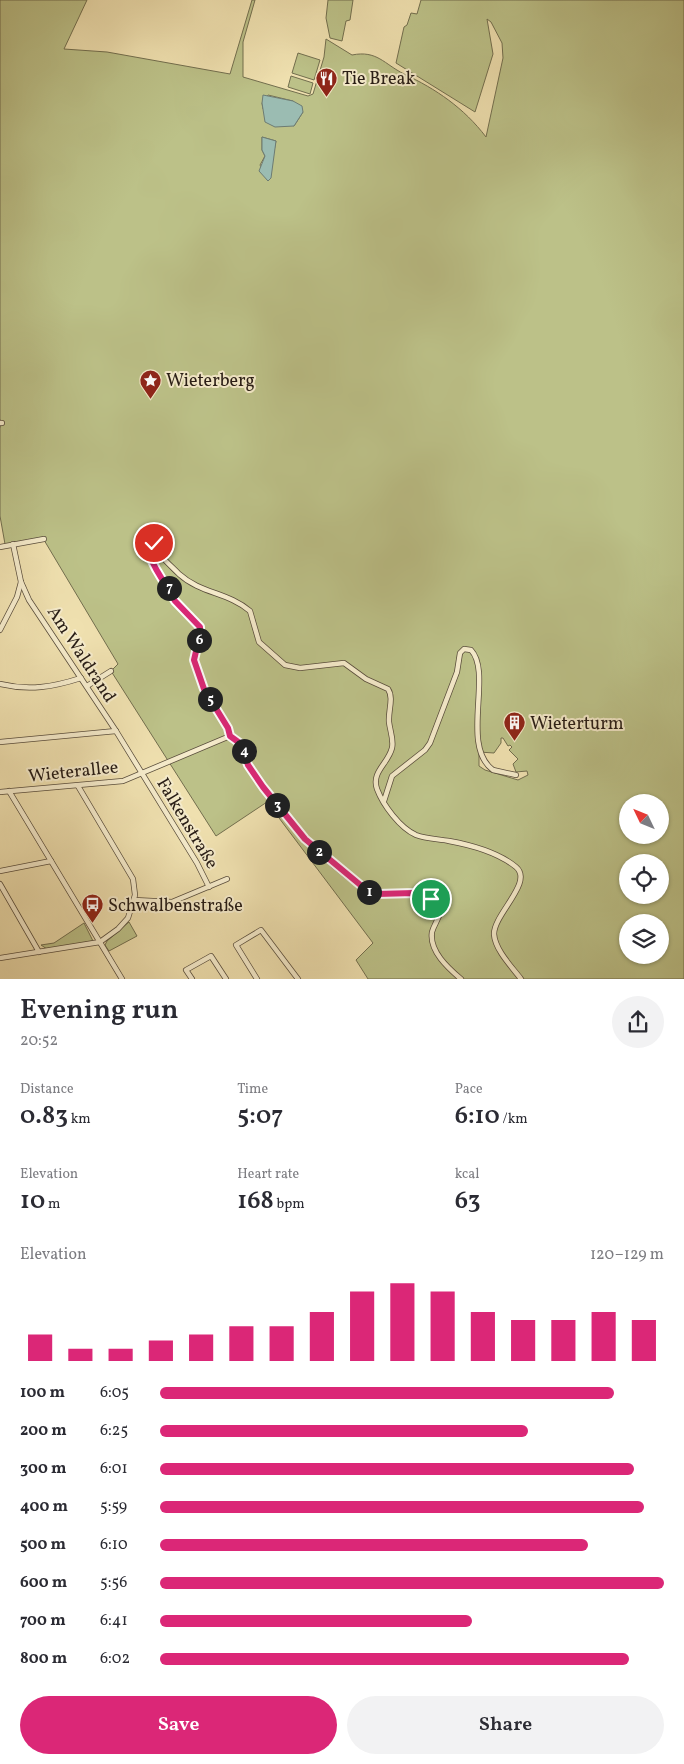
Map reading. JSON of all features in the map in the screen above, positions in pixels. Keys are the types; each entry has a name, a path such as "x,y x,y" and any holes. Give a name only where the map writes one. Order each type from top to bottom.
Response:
{"street":[{"path":"461,979 445,964 434,945 432,932 440,913 434,902 414,893 377,894 366,890 352,880 301,834 250,768 240,743 230,736 194,666 194,655 200,627 175,601 153,564 141,539 144,530 151,534 162,556 187,580 199,588 221,595 250,611 259,642 282,664 300,668 344,663 366,679 388,689 390,695 389,718 392,747 378,770 376,780 378,790 397,819 414,834 476,847 513,865 519,870 521,878 518,887 497,919 494,933 498,946 521,979"},
{"path":"0,546 44,539"},
{"name":"Am Waldrand","path":"13,544 21,582 29,600 87,686 142,773"},
{"path":"0,630 17,597 21,582"},
{"path":"17,597 29,600"},
{"path":"384,801 392,776 426,750 430,743 457,672 460,653 464,649 471,650 477,660 477,717 482,757 492,770 516,775"},
{"path":"87,686 111,671"},
{"path":"0,684 23,688 47,688 81,678"},
{"path":"0,742 116,731"},
{"name":"Wieterallee","path":"0,792 119,782 230,736"},
{"name":"Falkenstraße","path":"142,773 208,887"},
{"path":"0,958 100,942 124,923 134,900 135,887 131,874 78,786"},
{"path":"9,791 122,979"},
{"path":"0,871 51,861"},
{"path":"134,900 172,902 227,879"},
{"path":"0,884 39,952"},
{"path":"258,979 236,945 261,930 298,979"},
{"path":"192,979 186,970 212,956 226,979"}],"green space":[{"path":"0,0 87,0 64,49 107,52 230,74 252,0 255,0 243,42 243,77 308,96 313,94 324,57 326,39 352,55 368,54 374,56 427,86 459,108 486,137 503,58 502,43 491,22 487,19 493,54 475,112 396,63 404,27 407,25 411,13 417,14 421,0 684,0 684,979 368,979 356,960 373,943 267,802 216,836 111,671 118,664 44,540 5,544 0,516 0,428 2,423 0,419","holes":["268,95 293,101 303,112 294,126 263,109 262,103","262,137 276,141 268,181 260,165 265,156 262,150","501,738 503,738 508,746 512,747 509,750 518,759 513,764 516,772 527,771 528,775 518,780 485,770 479,766 479,752 494,753 501,743"]},
{"path":"328,0 353,0 350,20 346,21 342,41 330,38 326,18"},
{"path":"298,53 320,60 314,80 292,73"},
{"path":"291,76 313,83 310,94 288,87"},
{"path":"129,922 137,936 109,951 105,945 107,941"},
{"path":"84,923 93,941 47,949 41,945 54,943"}],"water":[{"path":"263,95 293,101 302,106 303,112 294,126 275,127 265,122 262,103"},
{"path":"262,137 276,141 271,178 268,181 259,171 265,156 262,150"}],"place":[{"name":"Tie Break","path":"326,97"},
{"name":"Wieterberg","path":"150,399"},
{"name":"Wieterturm","path":"514,742"},
{"name":"Schwalbenstraße","path":"92,924"}],"route":[{"path":"154,543 149,531 143,531 142,541 148,556 170,589 179,607 200,627 194,655 194,666 204,689 228,728 230,736 241,744 248,765 263,787 305,839 368,891 377,894 414,893 431,899"}]}
